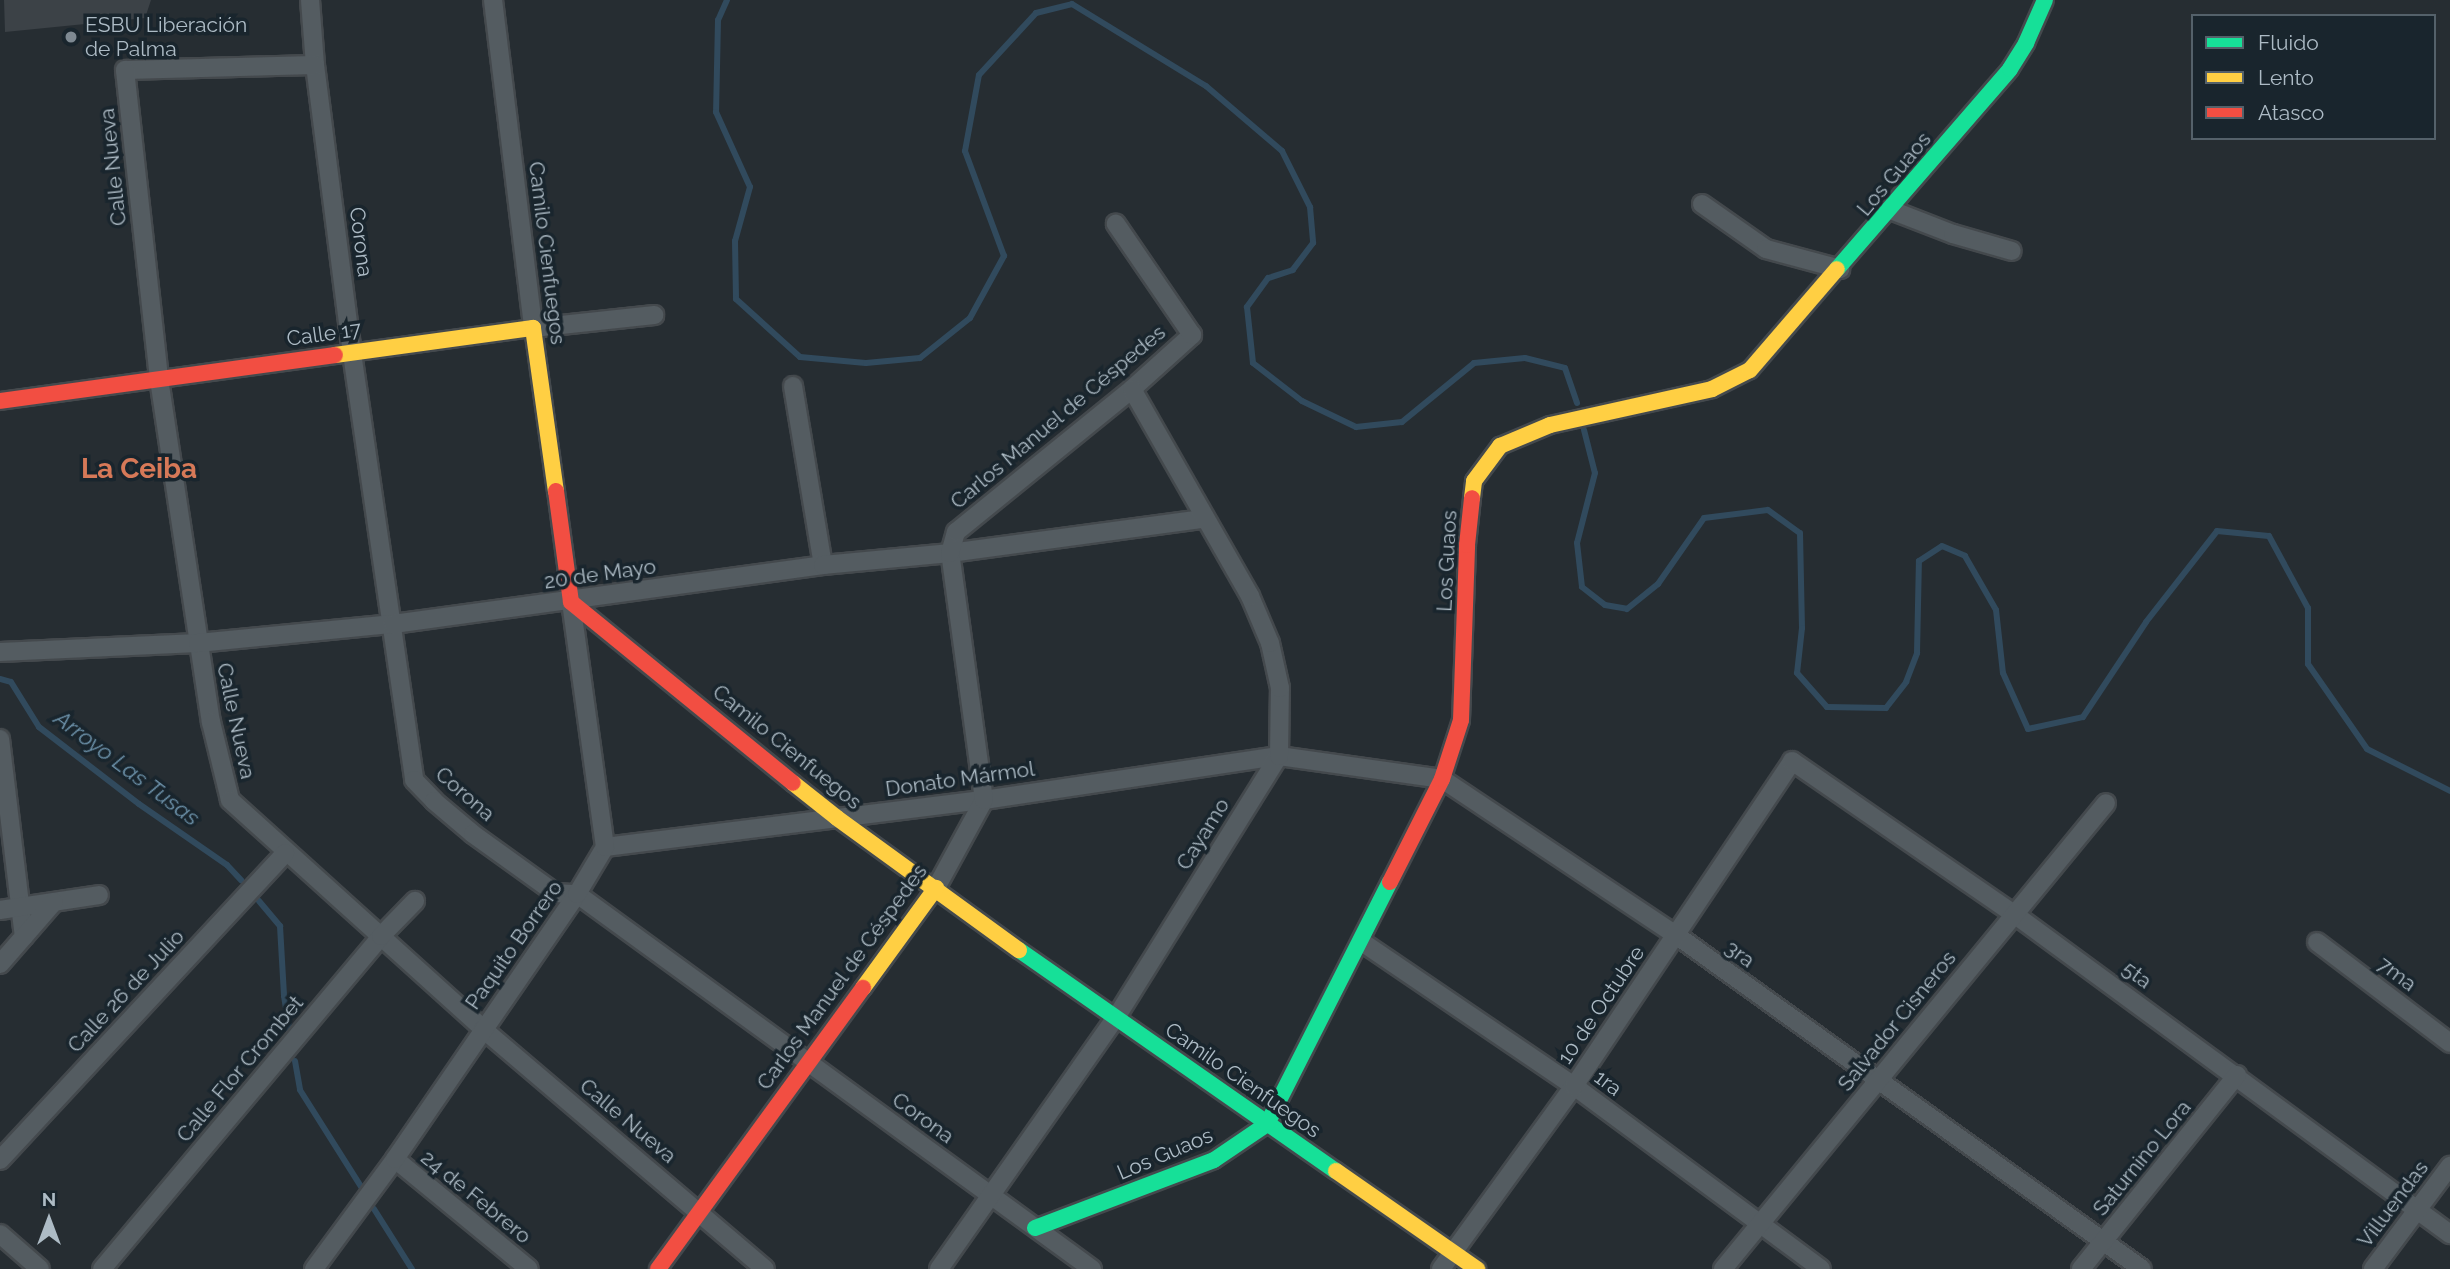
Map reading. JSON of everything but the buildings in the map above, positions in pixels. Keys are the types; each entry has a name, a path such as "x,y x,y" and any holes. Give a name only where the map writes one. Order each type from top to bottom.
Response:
{"street":[{"name":"Corona","path":"310,0 315,65 352,353 414,780 434,801 474,834 555,893 577,894 1092,1269"},
{"name":"Camilo Cienfuegos","path":"493,0 533,328 571,602 837,818 1115,1019 1476,1269"},
{"name":"Los Guaos","path":"1035,1228 1214,1160 1267,1124 1362,942 1442,779 1461,720 1466,545 1474,481 1500,446 1550,425 1712,389 1750,370 1891,210 2010,69 2026,43 2045,0"},
{"name":"Calle Nueva","path":"315,65 125,70 159,379 211,722 230,800 285,853 483,1029 701,1211 765,1269"},
{"path":"1702,204 1766,249 1840,269"},
{"path":"1891,210 1953,234 2012,251"},
{"name":"Carlos Manuel de Céspedes","path":"950,553 956,532 1132,389 1192,335 1116,224"},
{"name":"Calle 17","path":"0,401 533,328 654,315"},
{"path":"793,386 823,565"},
{"path":"1132,389 1203,519 1250,596 1270,643 1280,688 1279,755"},
{"name":"20 de Mayo","path":"0,652 198,643 393,624 571,602 823,565 950,553 1203,519"},
{"path":"950,553 984,800"},
{"path":"571,602 605,847"},
{"path":"0,740 9,909 24,937"},
{"name":"3ra","path":"1279,755 1442,779 1676,935 2142,1269"},
{"name":"Donato Mármol","path":"605,847 984,800 1279,755"},
{"name":"Cayamo","path":"939,1269 1115,1019 1279,755"},
{"name":"5ta","path":"1792,761 2014,914 2238,1075 2450,1234"},
{"name":"10 de Octubre","path":"1441,1269 1574,1086 1792,761"},
{"name":"Carlos Manuel de Céspedes","path":"658,1269 936,888 984,800"},
{"name":"Salvador Cisneros","path":"1723,1269 2106,803"},
{"name":"Paquito Borrero","path":"314,1269 395,1159 577,894 605,847"},
{"name":"Calle 26 de Julio","path":"0,1160 285,853"},
{"path":"9,909 99,895"},
{"name":"Calle Flor Crombet","path":"102,1269 381,936 415,901"},
{"path":"0,964 54,902"},
{"name":"1ra","path":"1362,942 1574,1086 1821,1269"},
{"name":"7ma","path":"2317,942 2450,1043"},
{"name":"Saturnino Lora","path":"2081,1269 2238,1075"},
{"name":"24 de Febrero","path":"395,1159 529,1269"},
{"name":"Villuendas","path":"2373,1269 2450,1166"},
{"path":"0,1234 40,1269"}],"waterway":[{"path":"727,0 718,20 716,112 750,187 735,241 736,299 800,357 866,363 920,358 970,318 1004,256 965,151 979,75 1036,13 1072,4 1206,86 1282,151 1310,207 1313,243 1293,270 1268,278 1247,307 1253,363 1302,401 1356,427 1402,422 1474,363 1525,358 1565,368 1577,403"},
{"path":"1584,430 1595,473 1577,543 1582,587 1605,605 1627,609 1658,584 1704,518 1768,510 1800,533 1802,628 1797,673 1827,707 1886,708 1906,682 1917,653 1919,561 1942,546 1965,556 1996,610 2003,673 2028,729 2083,717 2146,622 2217,531 2269,536 2308,608 2308,664 2367,749 2450,791"},
{"name":"Arroyo Las Tusas","path":"0,679 11,682 39,727 139,804 227,865 241,880"},
{"name":"Arroyo Las Tusas","path":"259,901 280,926 284,996 290,1034"},
{"name":"Arroyo Las Tusas","path":"295,1061 300,1090 362,1188"},
{"name":"Arroyo Las Tusas","path":"374,1209 412,1269"}],"traffic: fast":[{"path":"1837,269 2010,69 2026,43 2045,0"},
{"path":"1035,1228 1214,1160 1267,1124 1390,882"},
{"path":"1019,950 1336,1171"}],"traffic: slow":[{"path":"1472,498 1474,481 1500,446 1550,425 1712,389 1750,370 1837,269"},
{"path":"335,355 533,328 556,491"},
{"path":"793,783 1019,950"},
{"path":"863,988 936,888"},
{"path":"1336,1171 1477,1269"}],"traffic: jam":[{"path":"0,401 335,355"},
{"path":"556,491 571,602 793,783"},
{"path":"1390,882 1442,779 1461,720 1467,545 1472,498"},
{"path":"658,1269 863,988"}],"place":[{"name":"ESBU Liberación de Palma","path":"71,37"}],"district":[{"name":"La Ceiba","path":"139,469"}]}
